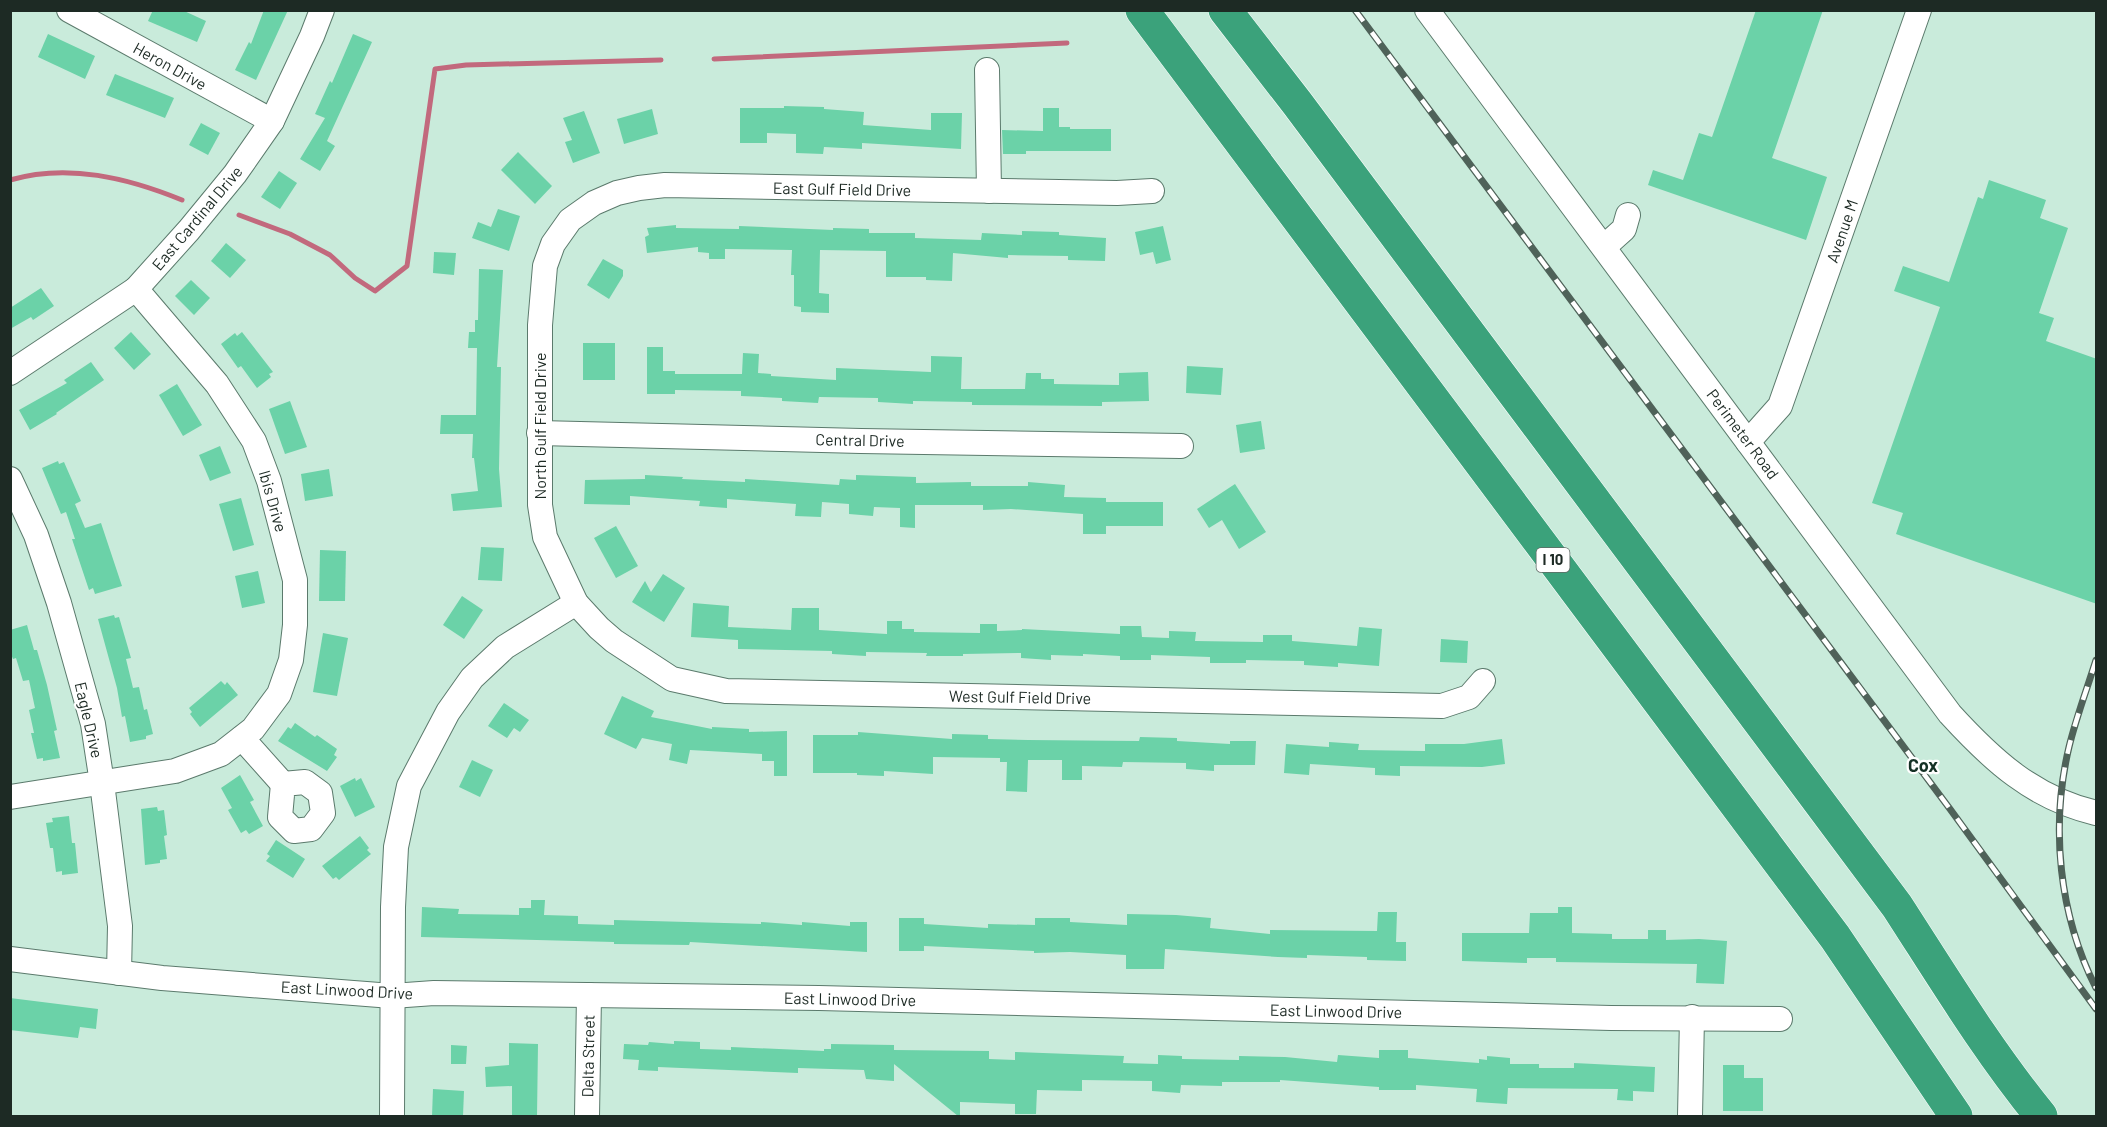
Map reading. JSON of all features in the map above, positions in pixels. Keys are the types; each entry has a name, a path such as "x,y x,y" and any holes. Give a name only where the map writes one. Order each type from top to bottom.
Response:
{"highway":[{"name":"I 10","path":"1142,10 1835,937 1956,1116"},
{"path":"1225,10 1297,103 1897,906 2012,1080 2033,1116"},
{"path":"2012,1080 2041,1116"}],"street":[{"name":"Heron Drive","path":"69,10 272,121"},
{"name":"East Cardinal Drive","path":"10,373 136,289 189,230 235,174 272,121 322,10"},
{"name":"Perimeter Road","path":"1427,10 1934,692 1976,742 1999,764 2026,783 2061,801 2097,813"},
{"name":"Avenue M","path":"1748,442 1780,406 1919,10"},
{"path":"987,70 989,191"},
{"name":"East Gulf Field Drive","path":"553,244 570,220 594,203 617,193 665,185 1117,193 1152,191"},
{"path":"1604,248 1624,229 1628,215"},
{"name":"North Gulf Field Drive","path":"553,244 545,266 540,325 540,505 545,537 576,603"},
{"name":"Ibis Drive","path":"10,797 175,771 221,754 253,729 279,694 291,660 295,625 295,580 269,481 254,441 217,384 136,289"},
{"name":"Central Drive","path":"539,433 1181,446"},
{"name":"Eagle Drive","path":"10,479 36,535 59,603 93,724 120,927 119,972"},
{"path":"392,1116 393,907 396,847 410,786 448,712 472,678 505,647 576,603"},
{"name":"West Gulf Field Drive","path":"576,603 614,641 672,679 726,691 1442,706 1469,698 1483,681"},
{"path":"242,738 284,784"},
{"name":"East Linwood Drive","path":"10,959 162,978 392,996 434,993 819,998 1611,1018 1780,1019"},
{"name":"Delta Street","path":"587,1116 589,995"},
{"path":"1690,1116 1692,1017"}],"building":[{"path":"153,10 182,10 206,21 197,42 148,21"},
{"path":"264,10 288,10 256,80 235,70 249,42 251,44"},
{"path":"1756,10 1823,10 1772,158 1827,177 1806,240 1648,185 1653,170 1683,180 1699,133 1712,137"},
{"path":"48,34 95,56 85,79 38,57"},
{"path":"353,34 372,42 327,141 335,146 320,171 300,159 325,118 315,114 330,81 332,83"},
{"path":"115,74 174,98 165,118 106,95"},
{"path":"784,106 824,107 824,109 864,112 863,125 931,130 931,113 962,113 961,149 862,143 862,149 824,147 823,154 796,153 796,134 767,133 767,143 740,143 740,108 784,108"},
{"path":"1043,108 1059,108 1059,127 1111,129 1111,151 1026,151 1026,154 1003,154 1002,130 1043,131"},
{"path":"652,109 658,134 624,144 617,119"},
{"path":"584,111 600,153 573,163 565,142 572,140 563,118"},
{"path":"201,123 220,133 208,155 189,145"},
{"path":"518,152 552,186 535,204 501,170"},
{"path":"279,171 297,183 280,209 261,197"},
{"path":"1989,180 2046,200 2040,218 2068,228 2039,313 2054,318 2046,341 2097,359 2097,604 1896,534 1903,513 1872,503 1940,307 1894,291 1903,266 1949,282 1978,197 1983,199"},
{"path":"498,209 520,216 509,251 472,238 478,222 491,227"},
{"path":"676,225 676,228 739,229 739,226 833,230 833,228 869,229 869,233 915,233 915,238 981,240 982,233 1022,235 1022,231 1059,232 1059,235 1106,238 1105,261 1068,260 1068,256 1008,255 1008,258 953,253 952,281 926,280 926,277 886,277 886,251 820,250 819,293 829,294 829,313 801,312 801,307 794,306 794,275 791,275 792,250 725,249 725,259 709,259 709,253 698,252 698,247 647,253 645,237 649,235 647,228"},
{"path":"1163,226 1171,260 1156,264 1153,252 1140,255 1135,232"},
{"path":"226,243 246,260 230,278 211,261"},
{"path":"434,252 456,253 454,275 433,273"},
{"path":"603,259 623,270 623,276 609,299 587,285"},
{"path":"479,269 503,270 497,367 501,367 499,469 502,507 453,511 451,494 478,491 474,458 472,458 473,434 440,434 441,415 476,415 477,348 468,348 469,332 475,332 475,320 478,320"},
{"path":"191,280 210,298 194,315 175,296"},
{"path":"41,288 54,306 33,320 31,317 10,329 10,308"},
{"path":"131,332 151,354 134,370 114,348"},
{"path":"242,332 273,372 269,374 271,377 257,388 241,366 238,368 221,344 235,333 237,336"},
{"path":"583,343 615,343 615,380 583,380"},
{"path":"647,347 663,347 663,371 675,371 675,374 742,374 743,353 759,354 758,373 771,374 771,376 836,380 836,368 931,372 931,356 962,357 961,389 1025,389 1026,373 1041,373 1041,379 1054,379 1054,384 1119,385 1119,373 1148,372 1149,401 1102,402 1102,406 972,405 972,402 913,401 913,404 878,402 878,398 819,397 818,403 741,396 741,391 675,390 675,394 647,394"},
{"path":"91,362 104,380 57,414 30,430 19,410 67,383 64,380"},
{"path":"1187,366 1223,368 1221,395 1186,393"},
{"path":"177,384 202,425 183,436 159,395"},
{"path":"290,401 307,447 285,454 269,409"},
{"path":"1261,421 1265,449 1240,453 1236,425"},
{"path":"220,446 231,473 210,481 199,455"},
{"path":"58,461 59,464 64,462 81,501 75,504 85,528 101,523 122,586 95,594 93,588 89,590 72,539 75,539 66,512 61,514 42,468"},
{"path":"329,469 333,496 305,501 301,474"},
{"path":"645,475 683,477 682,479 745,482 745,479 839,485 840,479 856,480 856,475 916,477 916,483 971,482 971,486 1028,486 1028,482 1065,485 1064,497 1106,498 1106,502 1163,502 1163,526 1106,526 1106,534 1083,534 1083,514 1011,509 983,510 983,505 915,505 915,528 900,527 900,508 874,507 873,516 849,514 849,504 822,502 821,517 795,516 796,504 727,499 727,508 699,506 700,501 630,496 630,505 584,504 585,480 645,479"},
{"path":"1235,484 1266,532 1239,549 1222,520 1209,528 1197,509"},
{"path":"241,498 254,545 233,551 219,504"},
{"path":"616,526 638,566 616,578 594,538"},
{"path":"481,547 504,548 502,581 478,580"},
{"path":"320,550 346,551 345,601 319,601"},
{"path":"258,571 265,603 242,608 235,576"},
{"path":"663,574 685,588 664,622 632,602 645,581 651,592"},
{"path":"462,596 483,610 464,639 443,625"},
{"path":"693,603 729,606 728,627 791,630 792,608 819,608 819,630 887,634 887,621 902,621 902,629 914,629 914,632 980,633 980,624 997,624 997,631 1022,629 1120,634 1120,626 1141,626 1142,637 1169,638 1169,631 1196,632 1195,641 1263,642 1263,635 1292,635 1292,641 1357,646 1359,627 1382,629 1379,666 1338,663 1338,667 1304,665 1304,661 1246,660 1246,663 1210,663 1210,657 1151,655 1151,660 1120,660 1120,656 1083,654 1083,656 1051,655 1051,660 1021,658 1021,653 926,656 927,653 866,652 866,656 832,654 832,651 738,649 738,640 691,637"},
{"path":"114,615 115,618 119,617 131,658 126,659 133,688 139,687 144,710 147,709 153,734 146,736 146,739 130,742 125,716 122,717 117,688 98,619"},
{"path":"27,625 47,685 57,730 54,731 60,758 43,761 43,758 37,759 31,733 34,733 29,710 35,708 29,680 23,681 16,658 13,659 10,652 10,630"},
{"path":"323,633 348,638 337,696 313,692"},
{"path":"1441,639 1468,641 1467,663 1440,662"},
{"path":"221,681 225,685 227,682 238,695 200,727 190,714 192,712 189,708"},
{"path":"622,696 654,711 651,717 712,729 712,727 749,729 749,732 787,731 787,776 774,776 774,761 762,761 762,754 690,750 687,764 669,760 672,744 642,738 636,749 604,734"},
{"path":"504,703 529,720 520,732 514,728 507,738 488,726"},
{"path":"295,723 337,749 334,755 337,757 327,771 278,741 288,727 291,729"},
{"path":"858,732 952,739 952,734 988,735 988,739 1028,740 1139,741 1140,737 1177,738 1177,741 1230,744 1230,741 1256,741 1255,765 1214,765 1214,771 1186,769 1186,763 1123,762 1122,767 1082,766 1082,780 1062,780 1062,760 1028,760 1027,792 1006,791 1007,762 1000,762 1000,758 933,757 933,774 884,771 884,776 857,775 857,773 813,773 813,735 858,735"},
{"path":"1502,739 1505,764 1482,767 1400,766 1400,776 1375,775 1375,768 1310,764 1309,775 1284,773 1286,744 1329,747 1329,742 1359,744 1358,750 1425,751 1425,744 1464,744"},
{"path":"472,760 493,770 480,797 459,787"},
{"path":"240,775 254,800 250,802 263,826 249,834 246,830 241,833 228,810 232,808 221,788"},
{"path":"355,778 356,781 361,778 375,807 355,817 340,786"},
{"path":"157,807 158,811 164,810 167,859 160,860 160,863 145,865 141,809"},
{"path":"69,816 78,873 62,875 62,871 56,872 53,848 50,848 46,823 53,822 52,818"},
{"path":"360,836 371,854 339,880 336,877 333,879 322,866"},
{"path":"276,840 305,859 293,878 266,861 270,856 267,854"},
{"path":"531,900 545,900 544,915 578,916 578,924 614,925 614,920 761,924 761,922 802,925 802,922 850,926 850,922 867,922 867,952 690,942 689,945 614,944 614,942 421,937 422,907 459,909 458,914 519,915 519,908 531,908"},
{"path":"1558,907 1572,907 1572,933 1612,934 1612,939 1648,939 1648,930 1666,930 1666,940 1727,941 1724,984 1696,983 1697,964 1556,962 1556,958 1527,958 1527,963 1462,961 1462,933 1529,933 1530,913 1558,913"},
{"path":"1378,912 1397,912 1396,942 1406,942 1406,961 1307,955 1307,958 1278,957 1165,949 1164,969 1126,969 1126,955 1034,953 1034,951 924,946 924,951 899,951 899,918 924,918 924,924 988,928 988,924 1035,925 1035,918 1070,918 1070,922 1127,925 1127,914 1176,915 1211,918 1210,928 1270,934 1270,930 1377,931"},
{"path":"10,998 98,1009 96,1029 80,1027 78,1038 10,1030"},
{"path":"674,1041 700,1042 700,1049 731,1050 731,1047 824,1051 824,1049 831,1049 831,1044 894,1045 894,1050 989,1051 989,1059 1015,1060 1015,1052 1124,1056 1123,1063 1158,1064 1158,1055 1182,1056 1182,1059 1239,1060 1239,1056 1285,1057 1337,1062 1338,1055 1379,1058 1379,1050 1408,1050 1408,1058 1479,1063 1479,1059 1487,1060 1487,1056 1510,1058 1510,1064 1539,1064 1539,1068 1574,1068 1574,1063 1655,1067 1654,1092 1633,1091 1633,1101 1617,1100 1618,1089 1508,1088 1507,1104 1476,1102 1477,1089 1416,1085 1416,1090 1379,1090 1379,1087 1280,1080 1280,1082 1222,1082 1222,1086 1181,1085 1180,1093 1152,1091 1152,1081 1082,1080 1082,1091 1037,1090 1036,1114 1015,1114 1015,1104 960,1102 960,1116 958,1116 894,1064 894,1081 866,1079 864,1070 798,1068 798,1073 658,1067 658,1071 638,1070 639,1060 623,1059 624,1044 648,1045 649,1042 674,1044"},
{"path":"509,1043 538,1044 537,1116 512,1116 512,1086 486,1087 485,1067 509,1065"},
{"path":"451,1045 467,1046 466,1064 451,1064"},
{"path":"1723,1065 1744,1065 1744,1078 1763,1078 1763,1111 1723,1111"},
{"path":"433,1089 464,1091 463,1116 432,1116"}],"waterway":[{"path":"714,59 1067,43"},
{"path":"239,215 290,234 330,255 355,278 375,291 407,266 435,69 466,65 661,60"},
{"path":"10,180 54,173 98,175 140,185 182,200"}],"railway":[{"path":"1355,10 1950,809 2096,1009"},
{"path":"2096,660 2069,747 2063,777 2059,839 2066,901 2083,960 2096,988"}],"district":[{"name":"Cox","path":"1923,766"}]}
